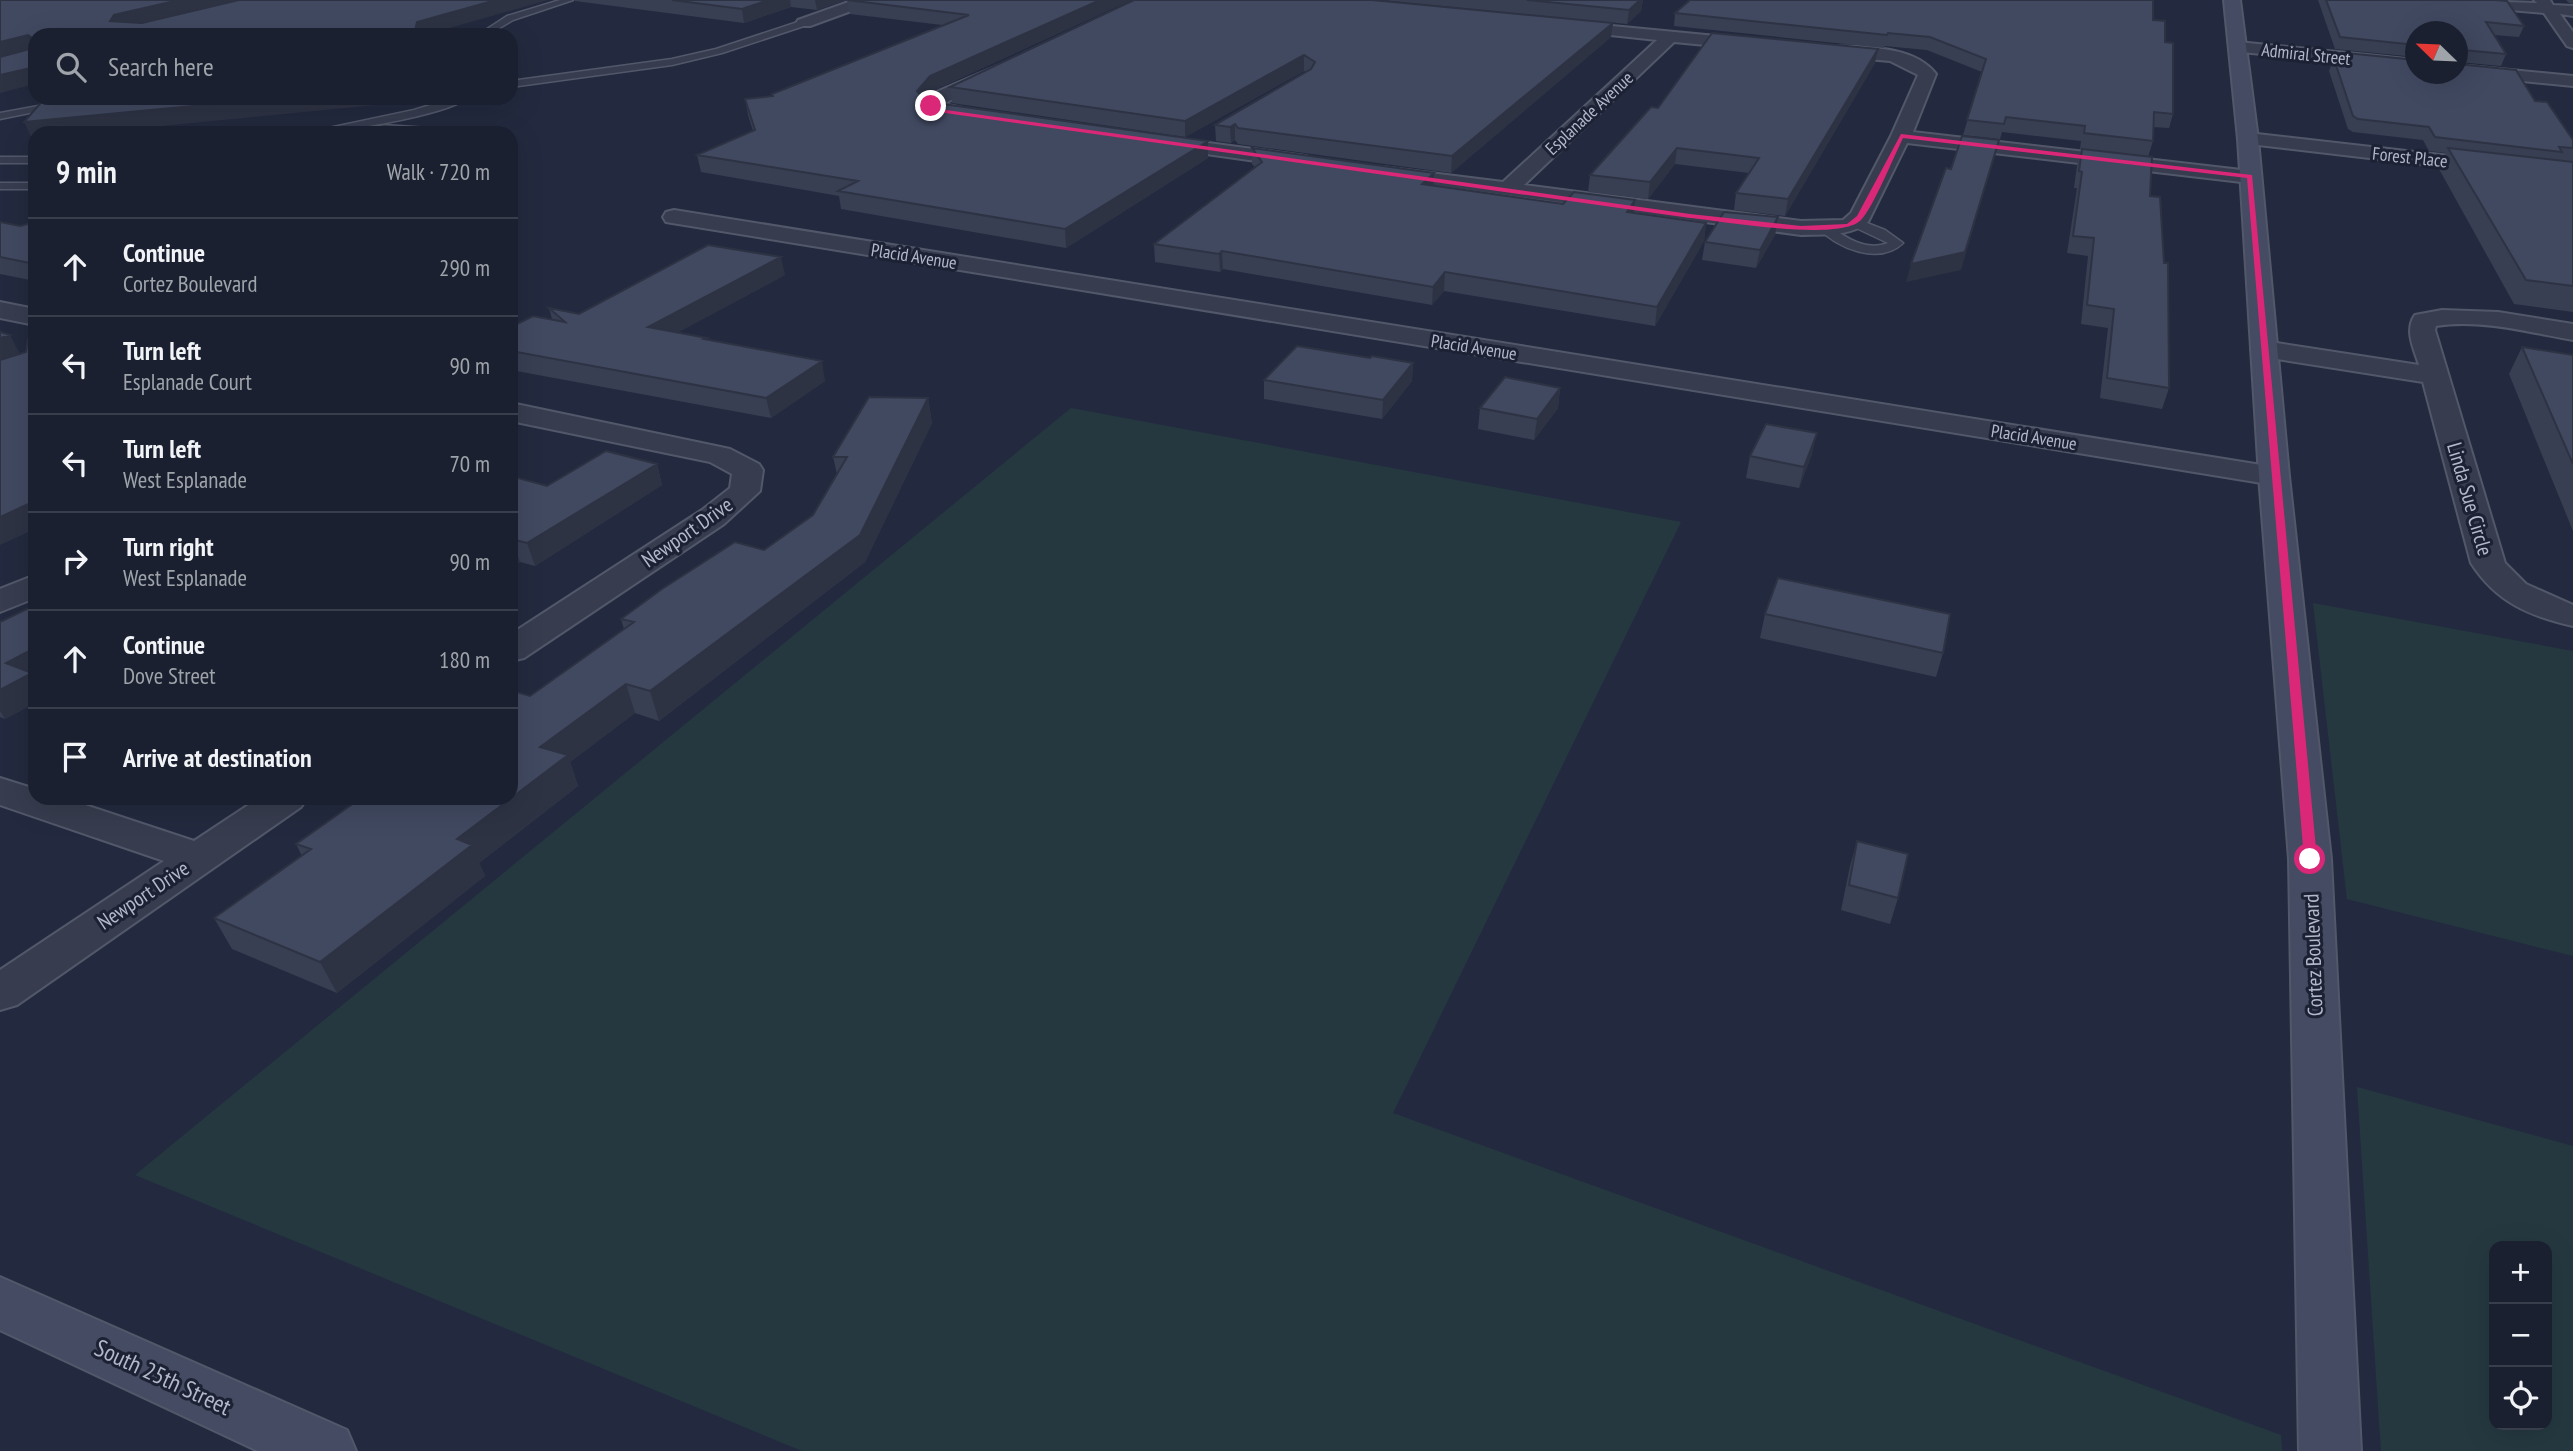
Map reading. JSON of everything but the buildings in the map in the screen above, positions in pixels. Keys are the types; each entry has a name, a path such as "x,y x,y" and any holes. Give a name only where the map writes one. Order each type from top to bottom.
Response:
{"street":[{"path":"804,23 868,0"},
{"name":"Cortez Boulevard","path":"2232,0 2248,139 2274,476 2310,859 2330,1451"},
{"path":"2451,0 2545,4 2573,11"},
{"path":"2545,4 2573,43"},
{"path":"1549,24 1780,47"},
{"name":"Esplanade Avenue","path":"1507,190 1670,37"},
{"name":"Admiral Street","path":"2238,47 2405,64"},
{"path":"1369,171 1690,216 1801,228 1849,226 1860,217 1901,136 1927,74 1919,65 1905,58 1808,49"},
{"path":"999,120 945,112 931,106 940,97 1014,63"},
{"path":"2468,70 2573,81"},
{"path":"1189,146 1211,133"},
{"path":"1901,136 2250,177"},
{"path":"1134,139 1327,166"},
{"name":"Forest Place","path":"2248,139 2573,176"},
{"name":"Placid Avenue","path":"674,217 2274,476"},
{"path":"0,310 28,316"},
{"name":"Linda Sue Circle","path":"2573,332 2466,317 2424,320 2422,330 2488,563 2497,580 2534,603 2573,616"},
{"path":"2264,349 2435,376"},
{"name":"Newport Drive","path":"518,413 719,455 748,470 745,491 713,517 518,645"},
{"path":"0,602 28,588"},
{"path":"0,790 28,799"},
{"path":"44,805 198,857"},
{"name":"Newport Drive","path":"0,993 277,805"},
{"name":"South 25th Street","path":"6,1312 325,1451"}],"lane":[{"path":"494,28 510,18 569,0"},
{"path":"518,83 672,62 719,51 804,23"},
{"path":"0,116 60,105"},
{"path":"354,126 441,105"},
{"path":"0,160 28,160"},
{"path":"0,186 28,186"},
{"path":"1822,227 1852,247 1885,249 1897,243 1854,222"}],"shaded area":[{"path":"1071,408 1681,522 1393,1113 2281,1435 2282,1451 802,1451 135,1175"},
{"path":"2313,603 2573,651 2573,956 2347,899"},
{"path":"2357,1087 2573,1146 2573,1451 2381,1451"}],"route":[{"path":"931,106 945,112 1690,216 1801,228 1849,226 1860,217 1901,136 2250,177 2274,476 2310,859"}]}
